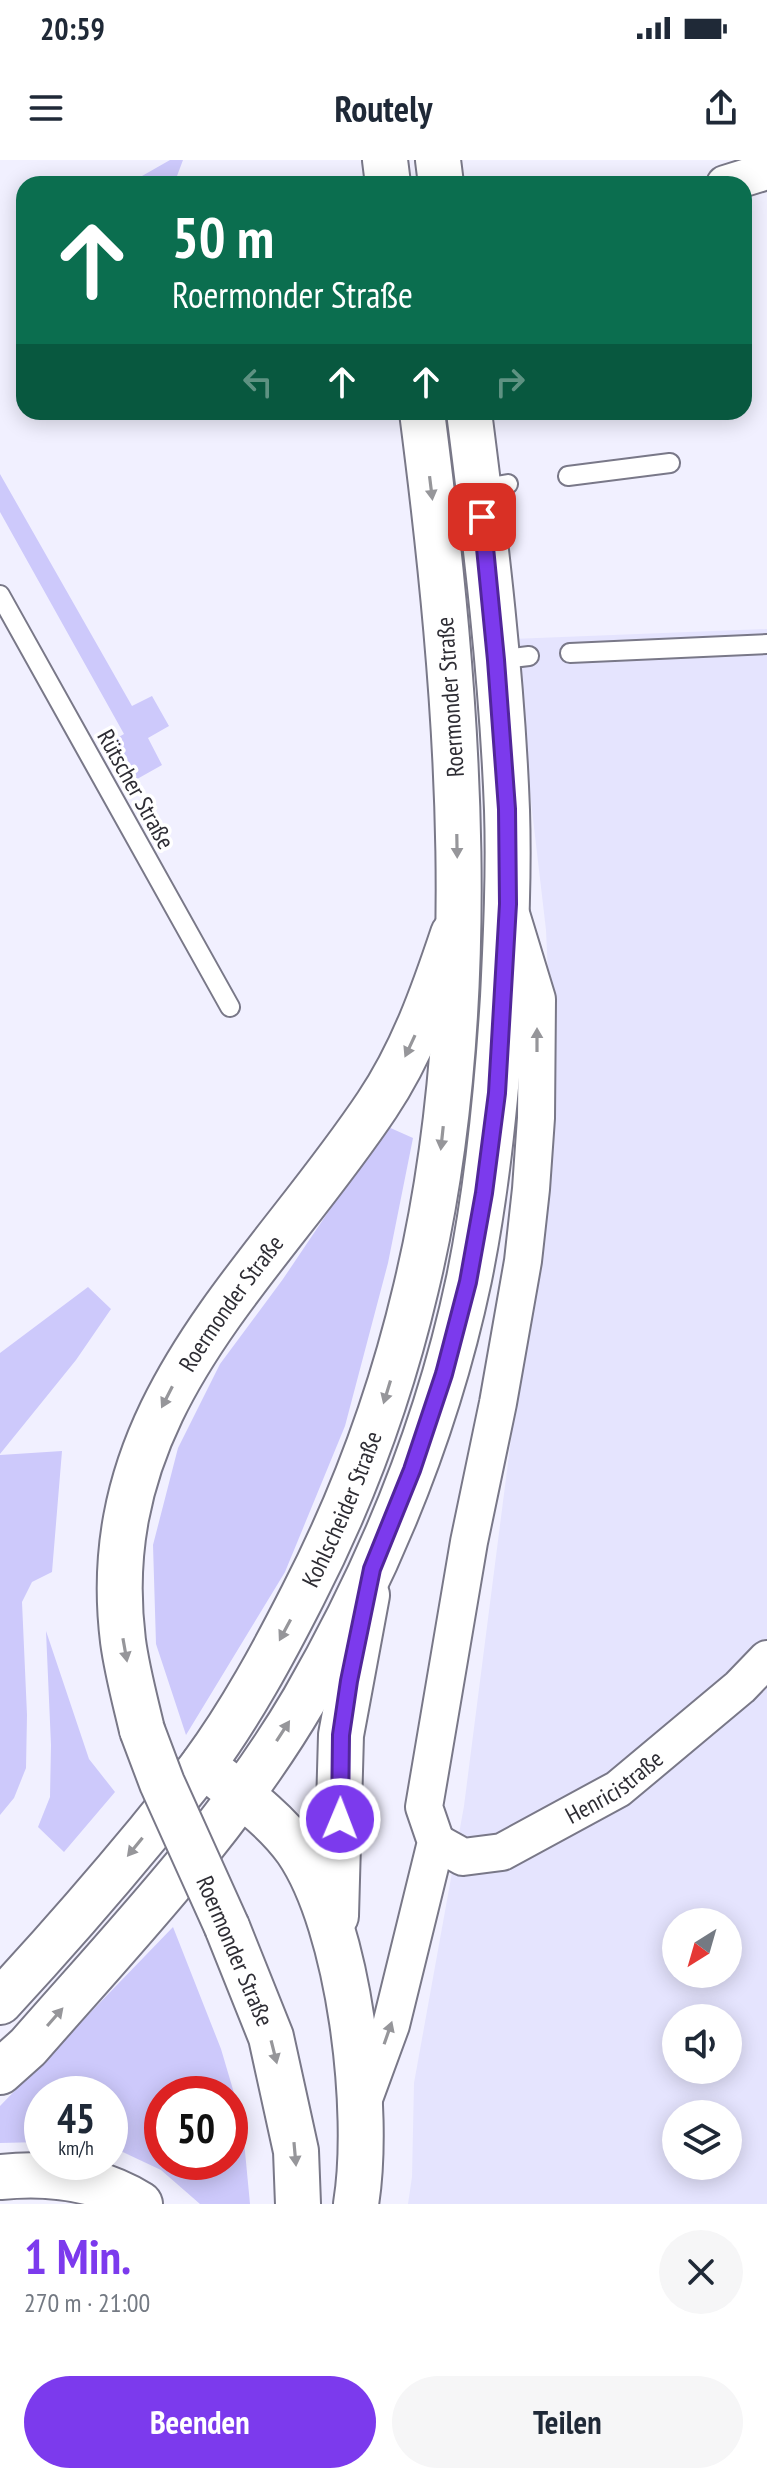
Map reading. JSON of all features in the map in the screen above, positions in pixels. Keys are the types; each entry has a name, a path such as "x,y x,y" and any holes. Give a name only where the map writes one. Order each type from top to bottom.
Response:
{"main road":[{"name":"Roermonder Straße","path":"298,2204 296,2151 271,2037 142,1730 123,1641 120,1591 123,1539 129,1503 155,1424 170,1391 214,1321 378,1105 404,1061 421,1023 457,921 456,770 450,677 423,420"},
{"name":"Roermonder Straße","path":"372,1569 429,1424 468,1282 497,1093 508,904 507,809 512,658 494,486 472,420"},
{"name":"Kohlscheider Straße","path":"0,2002 71,1927 203,1765 252,1688 314,1573 345,1506 385,1399 417,1287 438,1173 452,1048 457,921"},
{"name":"Kohlscheider Straße","path":"0,2072 28,2047 208,1842 303,1700 372,1569"},
{"path":"335,1938 341,1735 372,1569"},
{"path":"203,1765 279,1828 296,1848 314,1878 335,1938 349,2012 361,2107 356,2204"},
{"path":"0,2177 36,2174 71,2178 105,2187 140,2204"}],"street":[{"name":"Roermonder Straße","path":"436,1842 424,1807 469,1542 523,1261 536,1118 537,999 508,904"},
{"name":"Henricistraße","path":"436,1842 463,1857 502,1852 618,1789 740,1687 767,1659"},
{"path":"361,2107 391,2025 436,1842"}],"lane":[{"path":"568,476 670,463"},
{"name":"Rütscher Straße","path":"0,595 230,1007"},
{"path":"570,653 767,644"}],"shaded area":[{"path":"170,160 183,160 177,176 142,176"},
{"path":"0,474 132,706 152,696 169,726 148,738 162,765 130,783 122,780 103,746 124,734 0,512"},
{"path":"767,629 767,2204 408,2204 412,2177 414,2083 464,1806 520,1369 549,998 546,930 512,639"},
{"path":"386,1126 413,1138 388,1263 345,1426 285,1572 186,1735 156,1644 153,1545 178,1448 220,1364 283,1279"},
{"path":"88,1287 111,1309 76,1360 0,1454 0,1353"},
{"path":"62,1451 52,1572 32,1582 22,1602 26,1768 14,1798 0,1815 0,1455"},
{"path":"46,1631 89,1759 115,1792 64,1852 38,1827 50,1797"},
{"path":"173,1927 229,2076 144,2076 144,2162 128,2154 128,2076 29,2076"},
{"path":"24,2081 24,2142 0,2143 0,2106"},
{"path":"172,2180 248,2180 250,2204 200,2204"}],"route":[{"path":"340,1819 341,1735 372,1569 429,1424 444,1374 468,1282 497,1093 508,904 507,809 482,517"}]}
